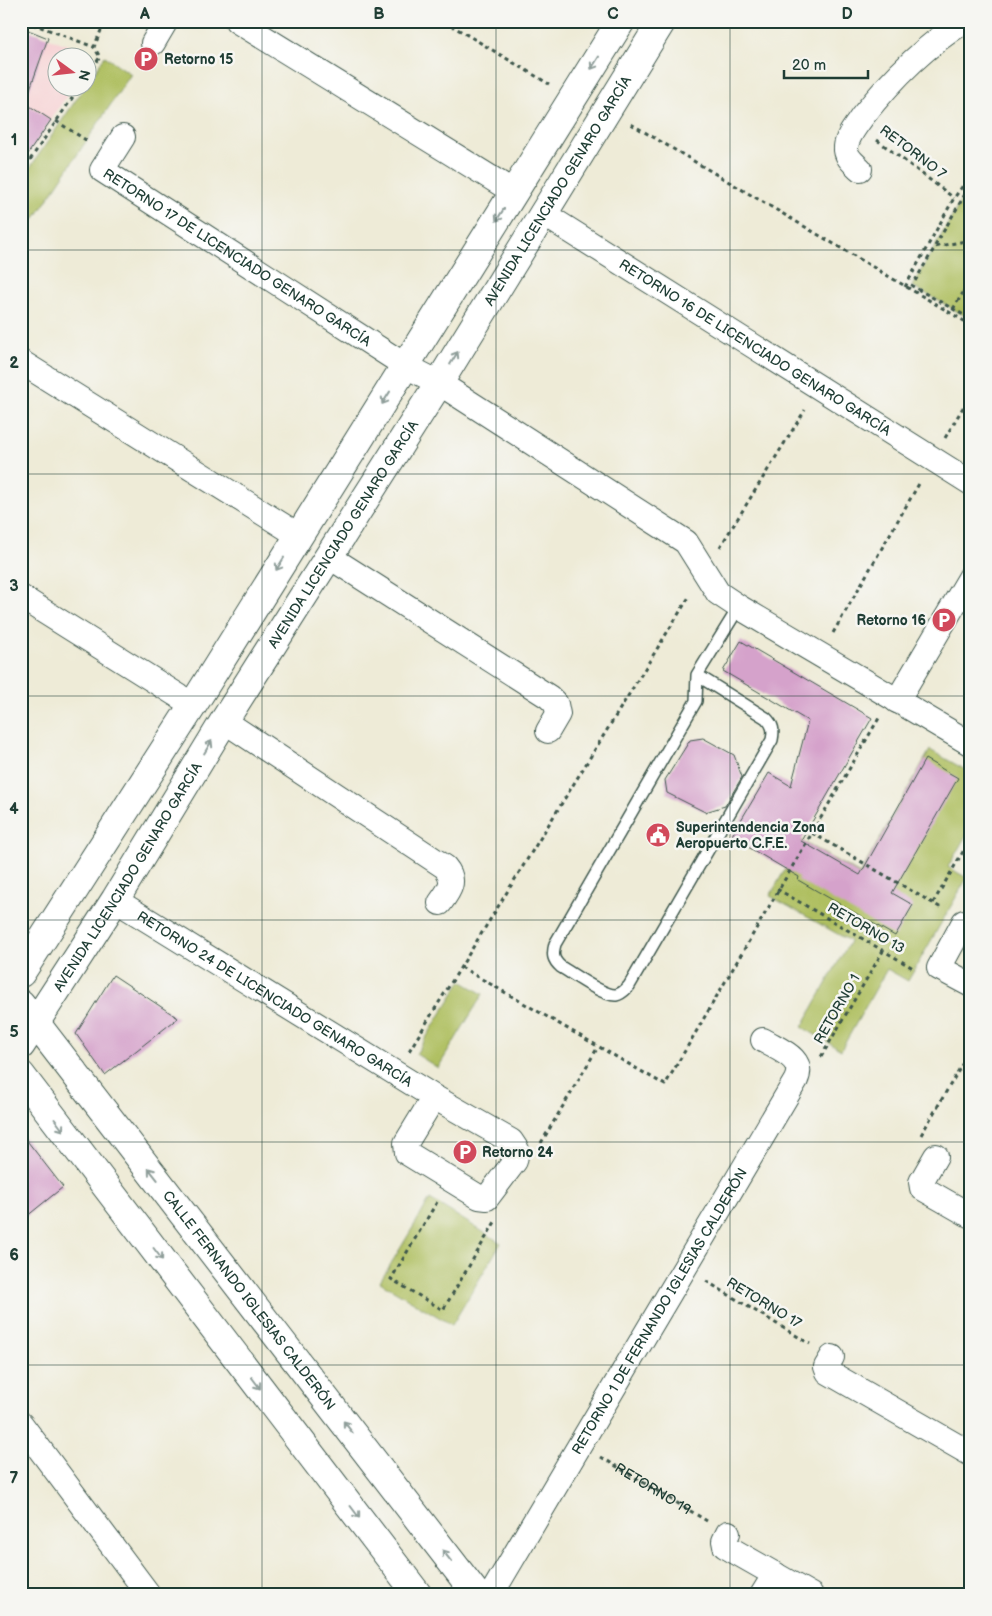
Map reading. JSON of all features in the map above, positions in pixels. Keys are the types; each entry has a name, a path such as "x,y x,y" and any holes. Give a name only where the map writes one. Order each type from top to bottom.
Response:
{"street":[{"path":"153,43 166,21"},
{"path":"237,21 514,192"},
{"name":"AVENIDA LICENCIADO GENARO GARCÍA","path":"26,1024 115,900 224,721 439,383 662,21"},
{"path":"860,169 848,157 846,148 849,137 858,124 884,89 917,57 965,21"},
{"path":"21,973 194,705 615,30 639,58"},
{"name":"RETORNO 17 DE LICENCIADO GENARO GARCÍA","path":"123,137 102,170 406,366"},
{"name":"RETORNO 16 DE LICENCIADO GENARO GARCÍA","path":"542,213 818,388 971,482"},
{"path":"21,362 298,536"},
{"path":"406,366 439,383 686,542 718,593 971,744"},
{"path":"328,556 549,697 556,704 558,714 548,731"},
{"path":"897,700 971,576"},
{"path":"21,597 194,705"},
{"path":"224,721 445,867 452,875 452,883 440,903"},
{"name":"RETORNO 24 DE LICENCIADO GENARO GARCÍA","path":"115,900 515,1146 517,1150 515,1161 488,1198 479,1197 407,1153 406,1143 434,1097"},
{"path":"964,922 939,968 971,985"},
{"name":"CALLE FERNANDO IGLESIAS CALDERÓN","path":"26,1024 477,1595"},
{"path":"763,1040 794,1059 800,1065"},
{"name":"RETORNO 1 DE FERNANDO IGLESIAS CALDERÓN","path":"491,1595 796,1080 800,1072 800,1065"},
{"path":"21,1075 418,1595"},
{"path":"936,1156 921,1182 922,1188 971,1216"},
{"path":"832,1357 826,1367 828,1372 971,1454"},
{"path":"21,1424 149,1595"},
{"path":"728,1534 724,1541 726,1546 811,1595"},
{"path":"762,1595 775,1574"}],"lane":[{"path":"697,675 766,718 772,724 774,732 772,740 629,986 623,993 615,995 606,993 561,967 555,961 552,953 696,701 697,675 739,607"}],"path":[{"path":"25,21 94,47 105,21"},
{"path":"444,21 552,86"},
{"path":"21,173 72,98"},
{"path":"56,120 110,156"},
{"name":"RETORNO 7","path":"858,124 954,198"},
{"path":"639,128 971,325"},
{"path":"905,287 954,198 971,174"},
{"path":"971,184 912,286 971,319"},
{"path":"935,247 971,240"},
{"path":"953,309 971,280"},
{"path":"396,1073 818,388"},
{"path":"820,655 971,394"},
{"path":"461,967 665,1085 876,720 897,700"},
{"path":"812,833 964,922"},
{"path":"933,903 971,838"},
{"name":"RETORNO 13","path":"777,890 932,979 939,968"},
{"name":"RETORNO 1","path":"800,1065 823,1056 883,951"},
{"path":"936,1156 916,1144 971,1049"},
{"name":"RETORNO 17","path":"684,1268 832,1357"},
{"name":"RETORNO 19","path":"580,1443 728,1534"}],"shaded area":[{"path":"21,27 75,48 48,48 48,98 65,98 21,164"}],"green space":[{"path":"105,56 131,74 21,239 21,181 77,98 98,98 98,67"},
{"path":"971,184 971,319 912,286"},
{"path":"930,750 971,773 971,827 948,867 967,878 908,981 887,969 841,1050 802,1027 850,941 770,896 801,841 860,874"},
{"path":"461,981 483,994 438,1068 416,1054"},
{"path":"430,1199 501,1243 452,1325 380,1282"}],"building":[{"path":"21,27 48,38 25,103 51,120 21,164"},
{"path":"741,641 872,718 801,841 860,875 925,759 958,778 892,893 913,905 895,936 798,880 799,877 731,837 769,773 791,786 808,721 723,671"},
{"path":"703,738 734,755 742,777 725,806 705,812 667,793 665,780 690,740"},
{"path":"113,975 178,1018 105,1075 76,1034"},
{"path":"21,1133 63,1187 21,1221"}],"place":[{"name":"Retorno 15","path":"146,59"},
{"name":"Retorno 16","path":"944,620"},
{"name":"Superintendencia Zona Aeropuerto C.F.E.","path":"658,835"},
{"name":"Retorno 24","path":"465,1152"}]}
